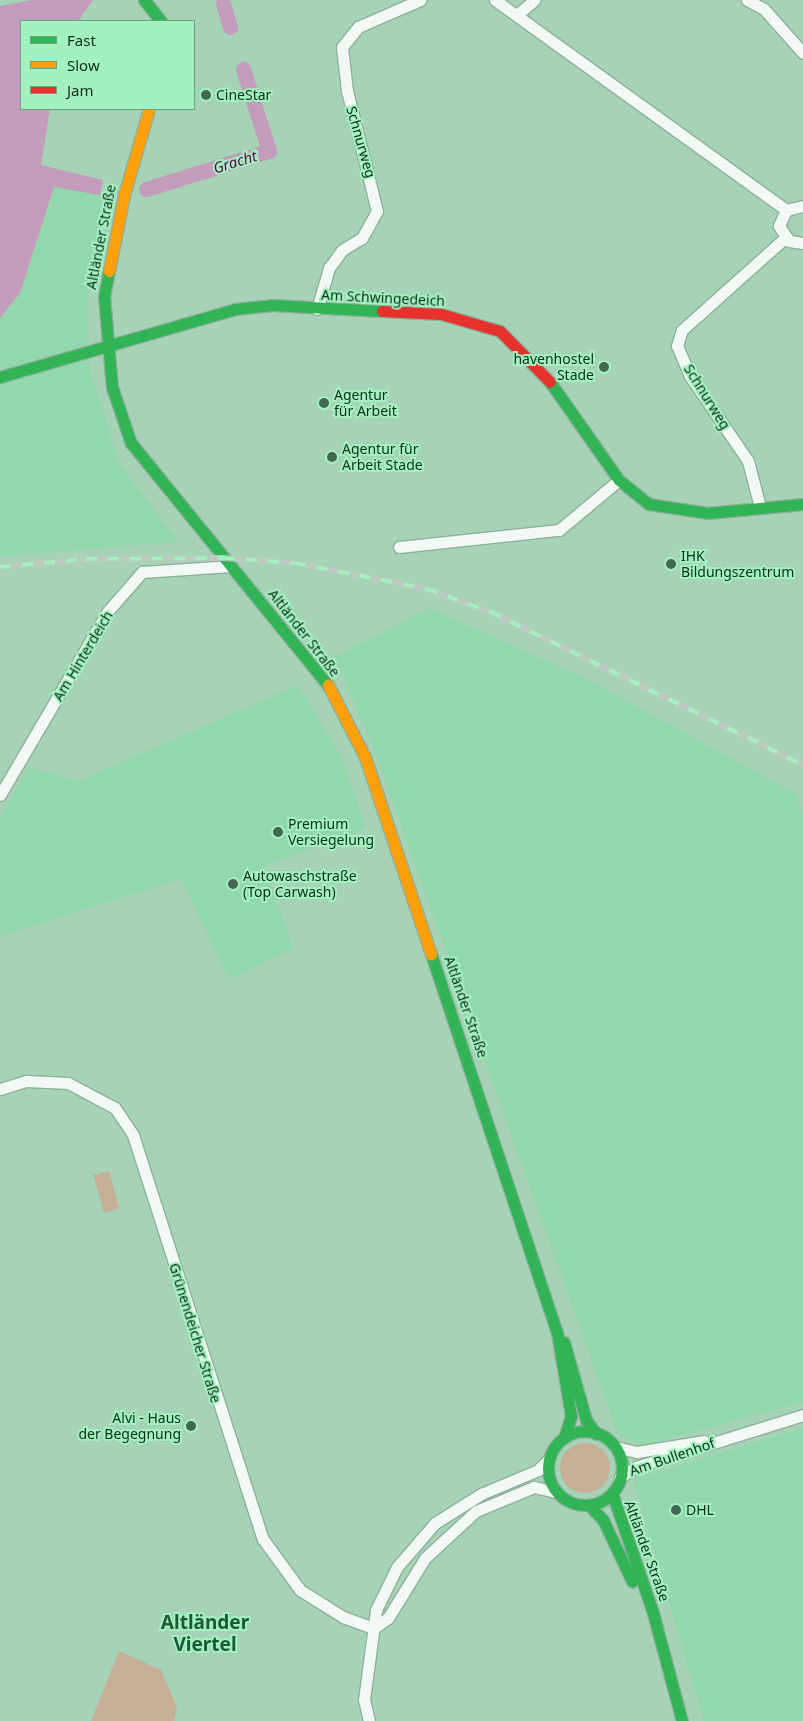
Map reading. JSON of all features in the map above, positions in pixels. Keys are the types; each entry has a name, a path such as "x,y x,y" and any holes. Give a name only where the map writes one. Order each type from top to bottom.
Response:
{"main road":[{"path":"144,0 160,20"},
{"name":"Altländer Straße","path":"149,110 124,195 104,296 106,346 112,388 131,443 328,685 365,757 560,1340 567,1344 586,1420 596,1434"},
{"name":"Am Schwingedeich","path":"0,377 235,309 272,305 317,309 441,314 500,331 552,384 618,480 649,504 680,511 803,504"},
{"name":"Altländer Straße","path":"560,1340 556,1347 571,1416 564,1438"},
{"path":"578,1432 596,1434 615,1447 620,1477 612,1494 589,1505 571,1502 556,1492 549,1478 549,1460 564,1438 578,1432"},
{"name":"Altländer Straße","path":"612,1494 653,1613 659,1648"},
{"name":"Altländer Straße","path":"589,1505 612,1535 659,1648 682,1721"}],"street":[{"name":"Schnurweg","path":"317,309 329,268 342,250 362,238 377,211 346,91 342,47 358,27 420,0"},
{"path":"495,0 786,210"},
{"path":"517,15 534,0"},
{"path":"747,0 764,9 803,53"},
{"path":"803,206 786,210 780,220 785,238 803,243"},
{"name":"Schnurweg","path":"760,507 748,461 690,376 677,346 682,330 785,238"},
{"path":"399,547 559,530 618,480"},
{"name":"Am Hinterdeich","path":"0,795 108,611 142,572 231,566"},
{"name":"Grünendeicher Straße","path":"0,1089 27,1080 68,1083 115,1108 133,1135 263,1539 300,1590 343,1617 374,1628"},
{"name":"Am Bullenhof","path":"620,1477 636,1466 803,1415"},
{"name":"Am Bullenhof","path":"615,1447 637,1452 725,1438"},
{"path":"370,1721 364,1700 376,1610 387,1585 429,1530 481,1494 536,1471 549,1460"},
{"path":"374,1628 388,1618 425,1558 476,1511 534,1487 556,1492"}],"shaded area":[{"path":"32,0 93,0 79,20 20,20 20,110 50,110 41,165 103,180 100,195 54,187 20,293 0,318 0,6"},
{"path":"54,186 105,196 87,306 90,371 120,465 179,542 0,556 0,318 20,293"},
{"path":"429,608 587,679 796,794 803,818 803,1402 643,1446 618,1434 371,741 335,657"},
{"path":"298,685 341,757 366,828 265,866 293,949 229,979 181,879 0,936 0,819 28,767 79,781"},
{"path":"109,1171 119,1209 104,1213 94,1175"},
{"path":"803,1428 803,1721 704,1721 633,1479"},
{"path":"580,1443 590,1443 603,1450 610,1463 610,1473 603,1486 590,1493 580,1493 571,1489 564,1482 560,1473 560,1463 564,1454 571,1447"},
{"path":"119,1651 161,1670 177,1708 174,1721 91,1721"}],"waterway":[{"name":"Gracht","path":"223,4 230,27"},
{"name":"Gracht","path":"146,189 269,151 243,69"}],"railway":[{"path":"0,567 86,559 224,558 295,563 427,589 491,612 803,765"}],"traffic: fast":[{"path":"144,0 160,20"},
{"path":"109,271 104,296 112,387 131,443 328,685"},
{"path":"0,377 235,309 272,305 382,311"},
{"path":"550,382 619,480 649,504 708,513 803,504"},
{"path":"431,954 557,1332 571,1416 564,1438"},
{"path":"564,1342 586,1420 596,1434"},
{"path":"585,1431 599,1434 611,1442 619,1454 622,1468 619,1482 611,1494 599,1502 585,1505 571,1502 559,1494 551,1482 548,1468 551,1454 559,1442 571,1434 585,1431"},
{"path":"612,1493 653,1613 682,1721"},
{"path":"589,1505 603,1520 632,1581"}],"traffic: slow":[{"path":"109,271 124,195 149,110"},
{"path":"328,685 365,757 431,954"}],"traffic: jam":[{"path":"382,311 441,314 500,331 550,382"}],"place":[{"name":"CineStar","path":"206,95"},
{"name":"havenhostel Stade","path":"604,367"},
{"name":"Agentur für Arbeit","path":"324,403"},
{"name":"Agentur für Arbeit Stade","path":"332,457"},
{"name":"IHK Bildungszentrum","path":"671,564"},
{"name":"Premium Versiegelung","path":"278,832"},
{"name":"Autowaschstraße (Top Carwash)","path":"233,884"},
{"name":"Alvi - Haus der Begegnung","path":"191,1426"},
{"name":"DHL","path":"676,1510"}],"district":[{"name":"Altländer Viertel","path":"205,1634"}]}
